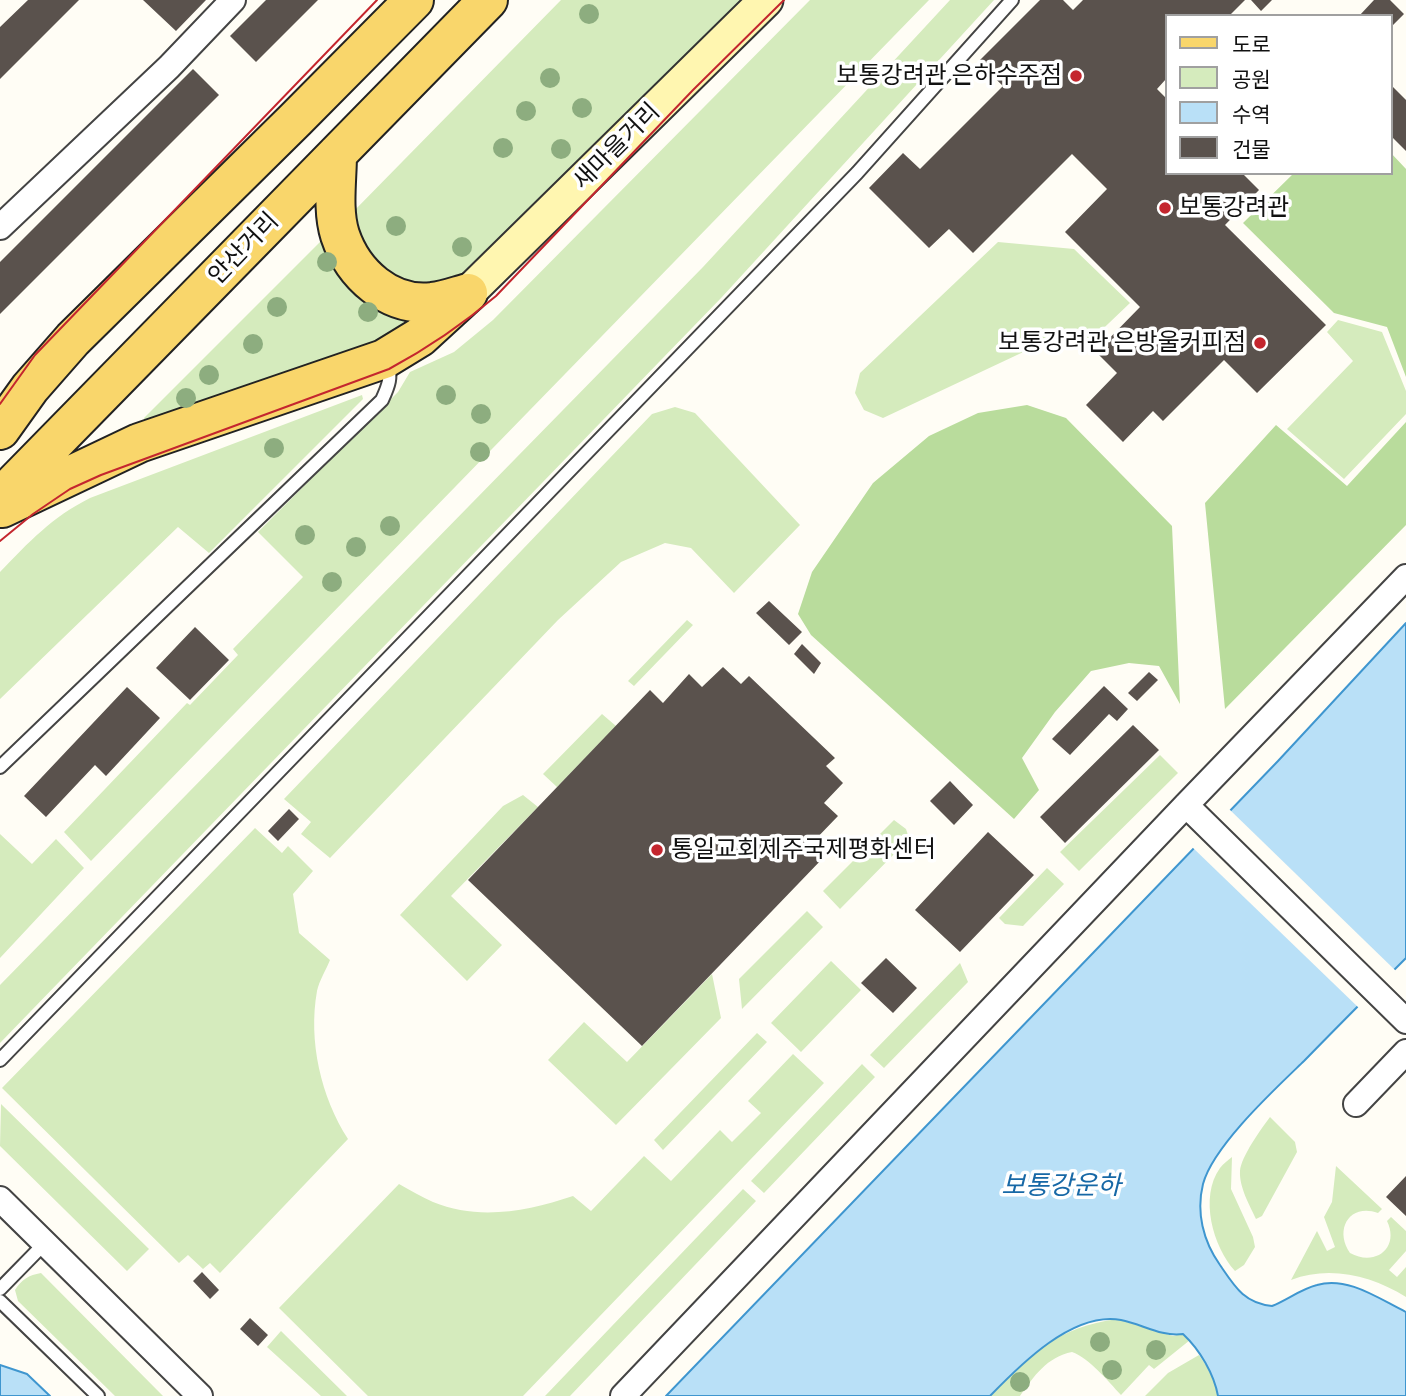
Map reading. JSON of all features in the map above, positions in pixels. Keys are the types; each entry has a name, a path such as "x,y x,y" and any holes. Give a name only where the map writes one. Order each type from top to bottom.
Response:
{"main road":[{"path":"0,430 30,388 72,339 414,0"},
{"name":"안산거리","path":"0,498 488,0"},
{"name":"새마을거리","path":"468,293 766,0"},
{"path":"337,154 337,211 340,234 354,262 371,284 398,299 431,303 468,293"},
{"path":"0,509 139,443 384,359 420,337 468,293"}],"street":[{"path":"0,227 169,67 233,0"},
{"path":"623,1396 1186,804 1406,577"},
{"path":"1186,804 1406,1021"},
{"path":"1356,1104 1406,1052"},
{"path":"0,1199 200,1396"}],"lane":[{"path":"0,1060 858,173 1012,0"},
{"path":"0,767 382,400 390,378 384,359"},
{"path":"0,1289 45,1243"},
{"path":"0,1301 98,1396"}],"green space":[{"path":"561,0 742,0 475,267 441,283 422,284 393,277 376,267 367,255 349,216"},
{"path":"810,0 929,0 91,861 64,832 187,703 190,705 238,655 233,649 303,577 258,532 398,392 410,372 454,352 493,320"},
{"path":"950,0 994,0 722,297 0,1043 0,985 703,267"},
{"path":"1392,154 1406,169 1406,377 1387,327 1334,313 1243,223 1292,175 1392,175"},
{"path":"325,237 404,321 401,327 379,340 145,425 144,418"},
{"path":"998,242 1074,249 1130,303 1087,344 1068,331 883,418 864,410 855,393 860,373"},
{"path":"1338,320 1382,332 1406,391 1406,414 1344,479 1287,429 1353,361 1327,332"},
{"path":"362,395 363,399 209,553 178,527 0,699 0,572 42,531 64,513 90,498"},
{"path":"1027,405 1066,418 1172,526 1180,704 1159,666 1129,663 1091,671 1055,712 1022,758 1039,790 1014,819 811,635 798,614 812,572 873,483 929,436 978,413"},
{"path":"675,407 695,413 800,525 734,593 691,548 665,543 621,562 558,620 330,858 301,834 311,822 284,799 652,414"},
{"path":"1406,422 1406,525 1225,709 1205,503 1276,425 1347,486"},
{"path":"687,620 693,625 634,686 628,681"},
{"path":"602,714 616,726 557,787 543,774"},
{"path":"1160,755 1178,773 1079,871 1060,852"},
{"path":"523,795 538,807 451,896 502,945 467,981 400,915 503,806"},
{"path":"894,820 906,829 906,842 840,909 823,891"},
{"path":"255,828 282,853 288,846 313,871 293,894 299,933 330,960 317,991 314,1029 316,1049 330,1105 348,1139 220,1273 210,1263 203,1269 188,1255 179,1263 2,1088"},
{"path":"0,834 32,864 56,839 84,868 0,958"},
{"path":"1047,868 1064,884 1023,926 1005,924 999,918"},
{"path":"807,911 823,927 742,1009 739,979"},
{"path":"831,961 861,990 801,1052 771,1023"},
{"path":"960,963 968,982 884,1068 870,1055"},
{"path":"712,974 721,1018 616,1125 548,1060 584,1022 627,1062"},
{"path":"757,1033 767,1042 663,1150 654,1140"},
{"path":"793,1054 824,1083 523,1396 368,1396 279,1308 399,1184 450,1208 503,1212 539,1206 573,1196 591,1211 644,1156 671,1181 720,1130 732,1142 761,1113 748,1101"},
{"path":"862,1064 875,1077 764,1193 751,1181"},
{"path":"1,1104 149,1249 127,1271 0,1146"},
{"path":"1270,1117 1295,1142 1297,1152 1262,1216 1256,1219 1243,1190 1240,1171 1248,1151"},
{"path":"1232,1157 1231,1189 1255,1247 1244,1265 1235,1271 1220,1249 1211,1221 1210,1207 1214,1180 1220,1168"},
{"path":"1336,1166 1382,1209 1378,1213 1359,1212 1347,1221 1344,1236 1350,1253 1368,1258 1383,1252 1390,1239 1387,1221 1391,1217 1406,1231 1406,1251 1389,1270 1397,1277 1406,1267 1406,1297 1379,1283 1350,1275 1321,1273 1291,1280 1317,1231 1327,1251 1335,1247 1324,1217 1332,1202"},
{"path":"743,1189 756,1201 570,1396 545,1396"},
{"path":"41,1273 163,1396 115,1396 18,1301 15,1290 17,1286 26,1278"},
{"path":"1117,1319 1173,1336 1183,1334 1190,1340 1154,1369 1149,1365 1121,1395 1092,1365 1072,1352 1048,1363 1020,1396 990,1396 1018,1367 1046,1345 1078,1328"},
{"path":"281,1331 347,1396 321,1396 267,1347"},
{"path":"1199,1355 1215,1379 1218,1396 1145,1396 1168,1373"}],"water":[{"name":"보통강운하","path":"1406,623 1406,958 1262,1102 1232,1136 1209,1169 1203,1184 1200,1205 1202,1226 1214,1256 1247,1298 1272,1306 1311,1287 1329,1283 1363,1290 1406,1312 1406,1396 1218,1396 1205,1363 1183,1334 1159,1332 1121,1320 1103,1319 1066,1332 1049,1343 990,1396 666,1396 1278,761"},
{"path":"0,1365 27,1374 50,1396 0,1396"}],"pier":[{"path":"1228,808 1397,972 1360,1009 1191,846"}],"building":[{"path":"28,0 79,0 0,79 0,27"},
{"path":"143,0 206,0 176,31"},
{"path":"266,0 318,0 256,62 230,36"},
{"name":"보통강려관","path":"1040,0 1063,0 1073,10 1083,0 1245,0 1231,14 1164,14 1164,81 1157,89 1164,96 1164,175 1244,175 1259,190 1225,225 1326,325 1257,393 1224,360 1163,421 1153,411 1123,442 1086,405 1117,373 1096,352 1140,307 1065,232 1107,189 1072,154 973,253 949,229 929,248 869,188 903,153 920,169 1003,86 978,62"},
{"path":"1251,0 1272,0 1261,11"},
{"path":"1374,0 1390,0 1404,14 1392,26 1392,14 1361,14"},
{"path":"193,69 219,95 0,314 0,262"},
{"path":"1392,86 1406,100 1406,151 1392,137"},
{"path":"769,601 802,632 789,645 756,613"},
{"path":"195,627 229,660 190,700 156,668"},
{"path":"802,644 821,663 814,674 794,654"},
{"name":"통일교회제주국제평화센터","path":"723,667 741,684 749,676 835,758 826,766 843,783 824,803 838,816 811,844 824,857 642,1046 468,880 650,690 663,703 689,674 702,687"},
{"path":"1149,672 1158,680 1137,701 1128,693"},
{"path":"1104,686 1128,709 1117,721 1109,714 1070,755 1052,739"},
{"path":"127,687 160,718 106,776 95,765 46,817 24,796"},
{"path":"1133,725 1159,750 1065,843 1040,817"},
{"path":"950,781 973,805 954,825 930,801"},
{"path":"289,809 299,819 278,841 268,831"},
{"path":"988,832 1034,875 960,952 915,910"},
{"path":"886,958 917,988 893,1013 861,983"},
{"path":"1406,1176 1406,1216 1386,1197"},
{"path":"202,1272 219,1290 210,1299 193,1281"},
{"path":"250,1318 268,1335 258,1346 240,1329"}],"tram line":[{"path":"0,404 35,355 377,0"},
{"path":"0,541 70,489 101,475 389,369 444,335 496,296 693,90 784,0"}],"place":[{"name":"보통강려관 은하수주점","path":"1076,76"},
{"name":"보통강려관","path":"1165,208"},
{"name":"보통강려관 은방울커피점","path":"1260,343"},
{"name":"통일교회제주국제평화센터","path":"657,850"}]}
